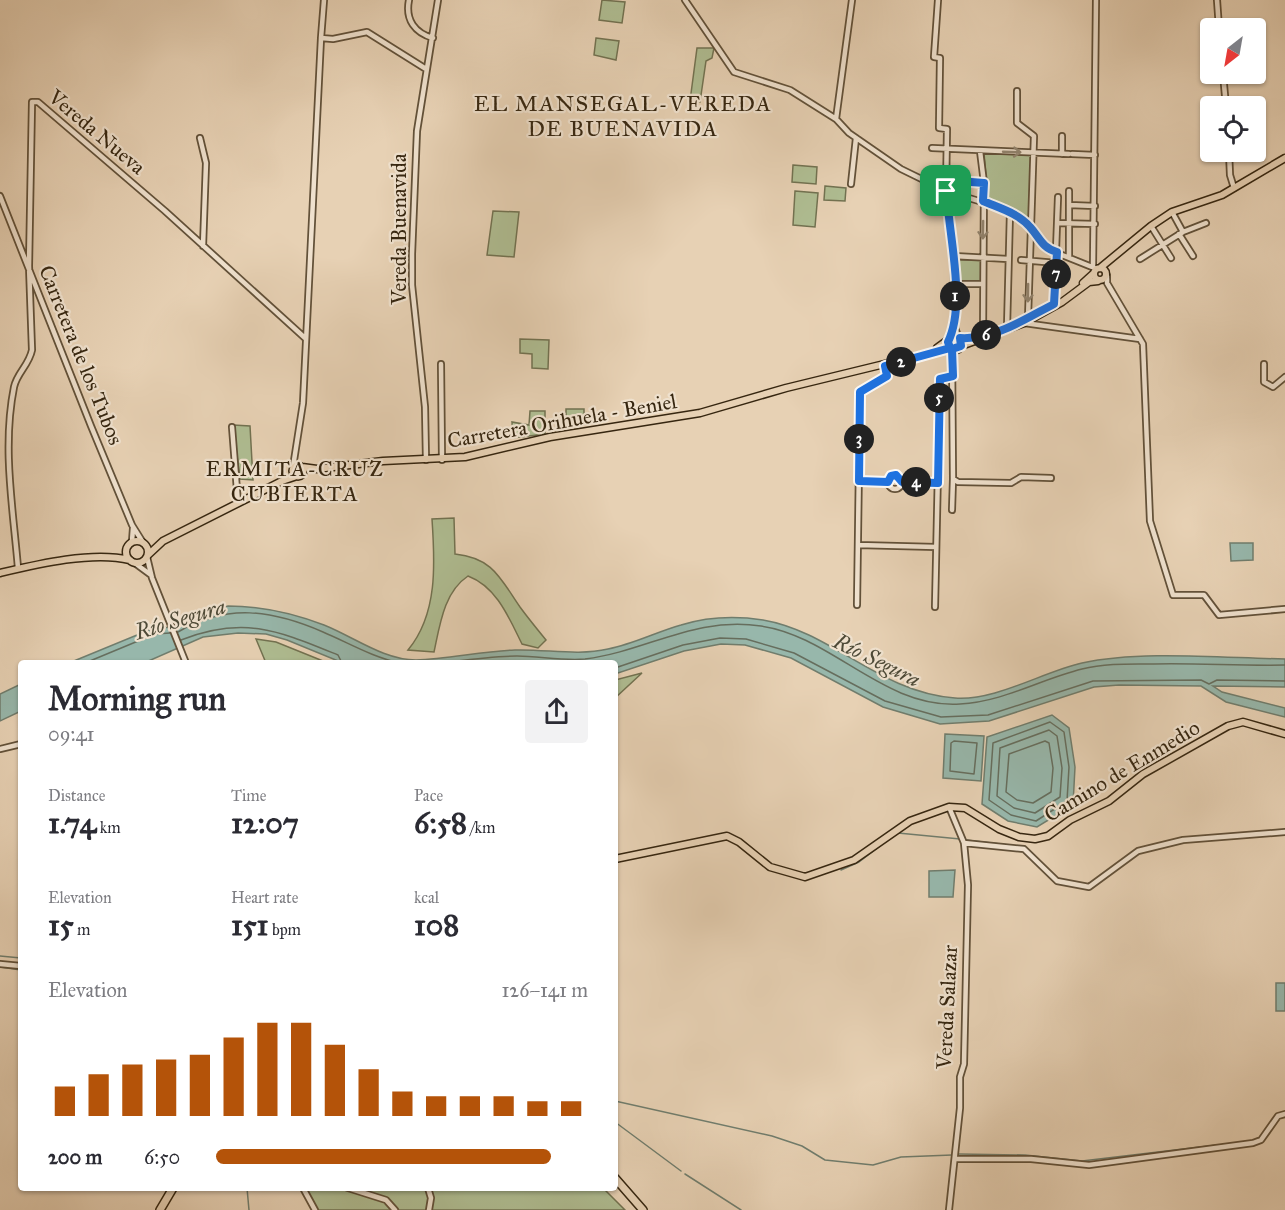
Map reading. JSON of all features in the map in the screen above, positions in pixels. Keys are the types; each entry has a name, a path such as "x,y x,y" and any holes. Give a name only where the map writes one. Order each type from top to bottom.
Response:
{"highway":[{"path":"618,1181 643,1210"},
{"path":"160,1210 171,1191"}],"main road":[{"name":"Carretera Orihuela - Beniel","path":"148,556 163,541 282,481 298,470 382,461 442,460 465,457 550,437 700,413 935,350 954,338 983,336 1007,328 1029,319 1054,304 1095,268 1113,258 1150,226 1172,212 1234,189 1285,159"},
{"name":"Carretera Orihuela - Beniel","path":"809,382 951,349 1029,319 1089,282 1104,279 1113,258"},
{"path":"1095,268 1104,279"},
{"path":"1095,268 1104,279"},
{"path":"954,338 961,346"},
{"path":"951,349 954,338"},
{"path":"0,573 47,563 108,558 139,563 148,556 143,542 132,541 123,552 108,558"},
{"name":"Carretera Orihuela - Beniel","path":"143,542 163,541"},
{"path":"127,547 126,554 131,561"},
{"name":"Camino de Enmedio","path":"949,807 965,808 999,829 1019,837 1035,839 1048,836 1070,820 1109,801 1143,774 1228,726 1251,723 1285,734"},
{"path":"618,858 727,836 740,842 770,867 805,877 854,860 910,821 949,807"}],"street":[{"path":"298,470 324,0"},
{"path":"409,0 408,12 411,23 416,30 434,38"},
{"name":"Vereda Buenavida","path":"426,460 424,408 412,285 412,254 417,131 426,69 434,38 438,0"},
{"path":"685,0 734,72 790,90 836,119 856,138 901,169 946,191 983,201 1010,212 1030,226 1044,247 1095,268 1096,0"},
{"path":"836,119 852,0"},
{"path":"938,0 934,57 940,58 938,124 939,128 947,129 946,191 954,256 954,338"},
{"path":"1217,0 1218,18"},
{"path":"321,38 333,39 367,32 426,69"},
{"path":"1017,91 1017,123 1034,135 1029,319 1035,326 1140,339"},
{"name":"Vereda Nueva","path":"18,568 9,472 9,439 15,383 29,362 32,350 29,266 31,105 34,101 39,102 305,338"},
{"path":"1062,136 1062,154"},
{"path":"200,138 206,163 203,246"},
{"path":"851,184 856,138"},
{"path":"932,148 1095,155"},
{"path":"980,151 984,183 983,336"},
{"path":"1229,162 1234,189"},
{"path":"946,180 984,183"},
{"path":"1069,191 1069,257"},
{"name":"Carretera de los Tubos","path":"0,196 132,525 143,542"},
{"path":"1054,304 1058,197"},
{"path":"1069,205 1095,206"},
{"path":"1007,328 1010,212"},
{"path":"1172,212 1193,256"},
{"path":"1057,222 1095,224"},
{"path":"1140,259 1181,233 1206,223"},
{"path":"1150,226 1171,258"},
{"path":"954,256 1008,259"},
{"path":"1022,260 1057,263"},
{"path":"1104,279 1143,344 1150,520 1173,595 1204,595 1219,615 1285,609"},
{"path":"954,284 983,284"},
{"path":"1029,319 1035,326"},
{"path":"951,349 953,376 952,510"},
{"path":"441,364 442,460"},
{"path":"1264,364 1264,382 1268,385 1273,387 1285,377"},
{"path":"857,604 860,392 887,376 885,366"},
{"path":"935,607 940,379 953,376"},
{"path":"232,428 238,503"},
{"path":"888,482 894,475 900,477 902,482"},
{"path":"953,480 1011,483 1021,477 1051,478"},
{"path":"859,481 888,482 895,489 901,486 902,482"},
{"path":"902,482 938,483"},
{"name":"Carretera de los Tubos","path":"132,525 132,541"},
{"path":"858,545 936,547"},
{"path":"148,556 152,578 185,660"},
{"path":"131,561 152,578"},
{"path":"0,749 18,745"},
{"name":"Vereda Salazar","path":"949,807 964,843 968,885 964,1064 960,1077 956,1159 949,1210"},
{"path":"964,843 1024,849 1057,881 1089,887 1138,851 1183,840 1285,832"},
{"path":"0,964 18,966"},
{"path":"956,1159 1031,1159 1089,1165 1230,1146 1261,1140 1278,1116 1285,1114"},
{"path":"305,1191 315,1210"},
{"path":"358,1191 386,1200 394,1210"},
{"path":"429,1191 431,1198 429,1210"}],"green space":[{"path":"602,0 625,2 622,23 599,20"},
{"path":"596,38 619,41 616,60 594,55"},
{"path":"697,48 714,48 712,58 706,61 700,102 690,101"},
{"path":"984,153 1031,155 1029,222 1008,207 988,200"},
{"path":"793,165 817,167 816,184 792,182"},
{"path":"825,186 846,188 845,201 824,200"},
{"path":"795,191 818,193 815,227 793,225"},
{"path":"493,211 519,212 514,257 487,255"},
{"path":"957,260 982,260 981,282 957,282"},
{"path":"520,339 549,340 548,369 532,368 532,354 520,353"},
{"path":"566,409 584,409 584,424 566,425"},
{"path":"530,411 545,411 545,434 513,438 512,422 529,425"},
{"path":"233,425 250,426 253,480 240,479"},
{"path":"454,518 455,554 478,560 494,571 546,640 538,648 522,644 507,614 494,595 478,581 468,576 453,591 448,600 434,652 408,650 418,636 430,604 434,570 432,519"},
{"path":"256,639 276,642 321,660 265,660"},
{"path":"642,673 618,695 618,679"},
{"path":"307,1191 606,1191 625,1210 316,1210"}],"water":[{"path":"1230,543 1253,543 1253,560 1231,561"},
{"path":"228,606 277,611 324,625 392,656 416,660 336,660 266,634 238,633 203,637 151,660 76,660 154,628 177,627 182,621"},
{"path":"722,618 753,619 788,627 812,636 902,685 955,698 971,698 1003,691 1067,667 1105,659 1209,656 1285,659 1285,687 1213,686 1222,692 1285,708 1285,717 1226,702 1201,686 1119,685 1094,687 989,721 940,724 883,707 791,658 745,645 721,644 684,651 618,673 618,660 416,660 515,650 596,651 627,644 691,622"},
{"path":"18,685 18,712 0,721 0,694"},
{"path":"1052,715 1069,728 1075,767 1073,805 1037,827 1008,821 982,804 987,737"},
{"path":"945,734 984,736 981,781 943,778"},
{"path":"955,870 953,897 929,897 929,871"},
{"path":"1276,983 1285,983 1285,1011 1276,1011"}],"waterway":[{"path":"898,833 960,839"},
{"path":"1169,841 1179,839"},
{"path":"966,840 1017,846"},
{"path":"841,870 859,862 880,846"},
{"path":"0,956 18,958"},
{"path":"0,967 18,970"},
{"path":"618,1102 772,1136 802,1146 825,1160 873,1165 901,1157 952,1155"},
{"path":"618,1124 681,1171"},
{"path":"959,1154 1025,1155 1082,1161 1217,1145"},
{"path":"685,1174 741,1210"},
{"path":"247,1191 249,1210"}],"district":[{"name":"EL MANSEGAL-VEREDA DE BUENAVIDA","path":"623,116"},
{"name":"ERMITA-CRUZ CUBIERTA","path":"295,480"}],"route":[{"path":"946,180 984,183 983,201 1005,209 1022,220 1030,226 1044,247 1057,252 1054,304 1000,331 973,338 960,338 962,342 960,348 952,349 953,376 940,379 938,483 902,482 896,475 891,476 888,482 859,481 860,392 887,376 885,366 950,348 948,340 955,328 954,277 953,245 946,191 946,180"}],"water label":[{"name":"Río Segura","path":"180,619"},
{"name":"Río Segura","path":"877,660"}]}
